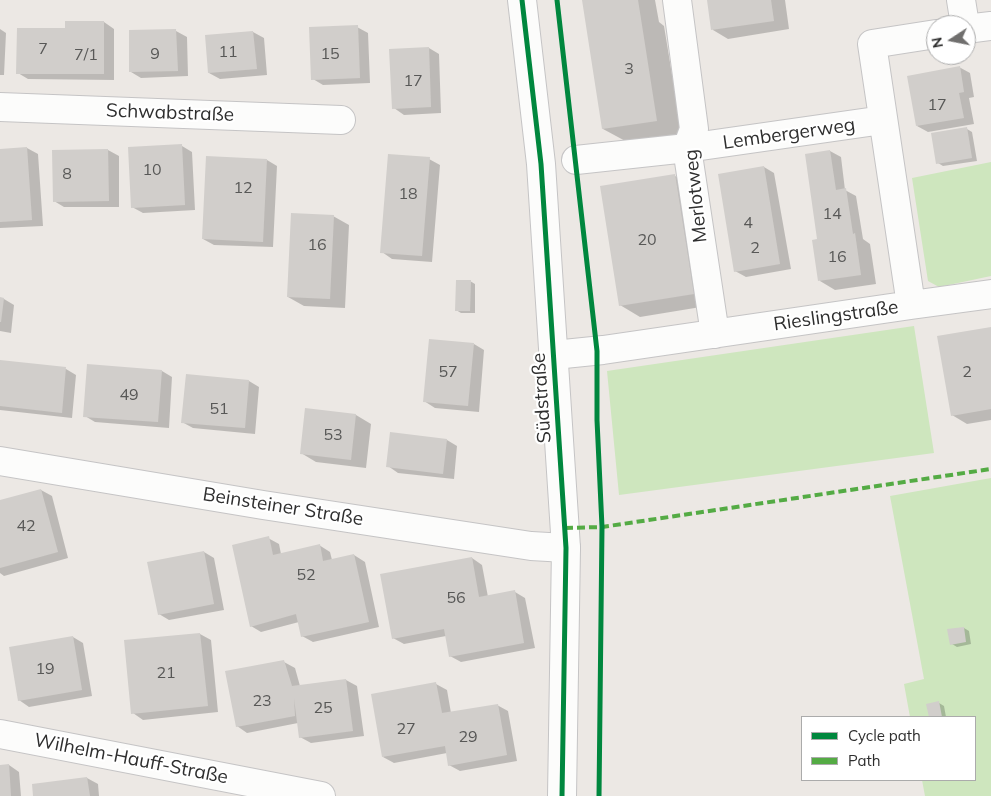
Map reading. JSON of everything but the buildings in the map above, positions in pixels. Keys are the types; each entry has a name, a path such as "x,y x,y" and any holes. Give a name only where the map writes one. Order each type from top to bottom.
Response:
{"street":[{"name":"Südstraße","path":"522,0 541,164 566,548 562,796"},
{"name":"Merlotweg","path":"677,0 694,129 687,148 715,334"},
{"path":"961,0 963,15"},
{"path":"976,28 991,26"},
{"name":"Rieslingstraße","path":"554,355 603,350 911,305 872,44 926,36"},
{"name":"Schwabstraße","path":"0,108 341,120"},
{"name":"Lembergerweg","path":"576,160 687,148 883,120"},
{"path":"911,305 991,294"},
{"name":"Beinsteiner Straße","path":"0,461 262,505 521,544 566,548"},
{"name":"Wilhelm-Hauff-Straße","path":"0,734 321,796"}],"green space":[{"path":"991,162 991,276 939,287 928,281 912,178"},
{"path":"914,326 934,453 619,495 607,371"},
{"path":"991,478 991,796 925,796 922,781 976,781 976,716 910,716 904,684 924,679 890,496"}],"marked path":[{"path":"565,528 602,527 991,469"}],"cycle path":[{"path":"522,0 541,164 566,548 562,796"},
{"path":"557,0 597,351 597,420 602,527 599,796"}]}
